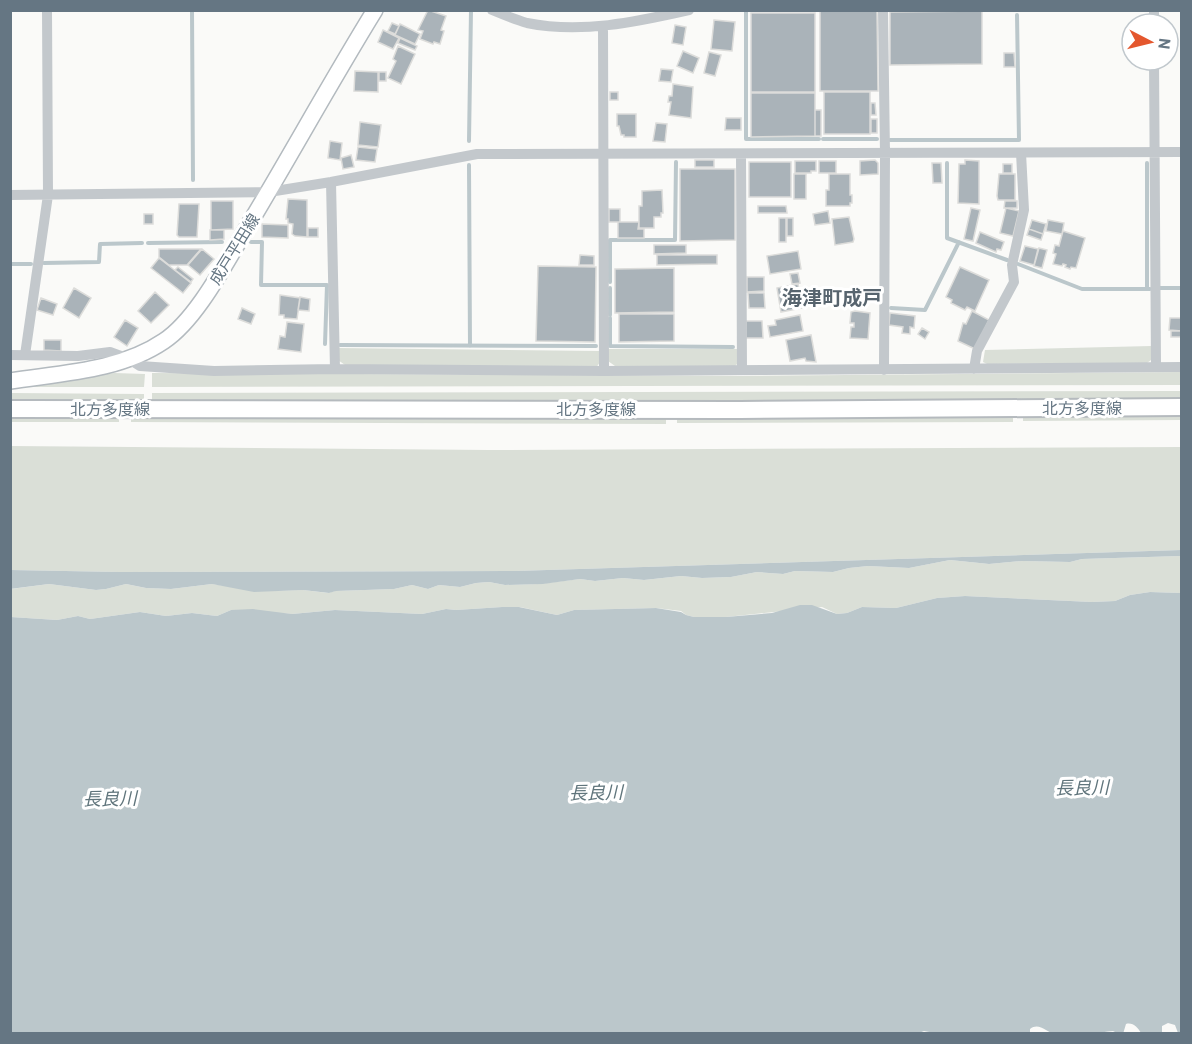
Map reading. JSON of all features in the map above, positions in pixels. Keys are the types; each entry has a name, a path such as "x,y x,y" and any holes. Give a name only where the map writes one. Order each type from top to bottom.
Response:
{"main road":[{"name":"成戸平田線","path":"10,381 89,369 129,358 165,341 192,314 221,272 375,10"},
{"name":"北方多度線","path":"10,409 752,410 1182,407"}],"street":[{"path":"25,355 48,195 47,10"},
{"path":"492,10 527,23 575,27 603,26 689,10"},
{"path":"883,10 884,370"},
{"path":"603,26 604,371"},
{"path":"1154,72 1156,367"},
{"path":"10,195 268,192 331,183 477,154 1182,152"},
{"path":"974,369 977,351 1014,282 1012,265 1024,210 1021,153"},
{"path":"741,154 742,370"},
{"path":"331,183 335,369"},
{"path":"10,355 78,356 110,352 129,358 140,366 214,371 1182,367"}],"shaded area":[{"path":"1151,346 1151,360 1147,363 987,364 983,362 985,350"},
{"path":"338,348 601,351 600,362 596,368 345,365 338,360"},
{"path":"608,349 738,349 738,363 735,366 615,366 608,361"},
{"path":"1182,372 1181,385 152,387 152,373 742,376"},
{"path":"114,373 145,374 144,387 20,387"},
{"path":"1181,391 1182,400 152,402 152,393"},
{"path":"11,393 144,394 144,402 11,402"},
{"path":"1181,412 1182,420 1023,421 1023,414"},
{"path":"1013,414 1013,422 677,423 677,416"},
{"path":"10,415 119,415 119,422 11,422"},
{"path":"131,415 666,416 666,424 131,422"},
{"path":"10,446 489,450 1181,447 1181,550 515,571 11,570"},
{"path":"1181,556 1181,593 1150,592 1130,595 1115,601 965,596 937,598 896,608 862,607 837,614 822,607 726,617 694,617 681,611 656,608 574,610 557,615 520,607 502,607 446,609 422,614 335,610 292,614 231,610 217,616 192,613 166,616 140,612 90,619 78,616 57,620 11,617 11,589 49,584 96,590 126,584 171,589 212,584 264,591 303,590 328,593 394,589 412,585 428,589 439,585 460,587 489,582 505,585 538,584 580,579 644,580 681,576 731,577 757,572 783,574 795,571 833,572 868,566 909,568 950,560 989,564"}],"water":[{"path":"1181,550 1181,556 1082,559 1070,562 1022,561 989,564 950,560 909,568 868,566 833,572 795,571 783,574 757,572 731,577 681,576 644,580 580,579 543,584 505,585 489,582 460,587 439,585 428,589 412,585 394,589 329,593 303,590 254,592 212,584 171,589 126,584 96,590 49,584 10,589 11,570 515,571"},
{"name":"長良川","path":"1150,592 1181,593 1181,1033 1178,1033 1175,1025 1168,1023 1162,1026 1162,1034 1141,1033 1135,1026 1126,1024 1123,1034 1113,1031 1069,1035 1055,1034 1036,1027 1030,1029 1030,1034 940,1034 924,1031 916,1034 11,1033 11,617 57,620 78,616 90,619 140,612 166,616 192,613 217,616 231,610 253,609 292,614 335,610 422,614 446,609 519,607 557,615 574,610 656,608 681,612 694,617 726,617 772,613 800,605 812,605 837,614 862,607 896,608 937,598 965,596 1092,602 1115,601 1130,595"}],"building":[{"path":"428,10 446,16 441,30 444,31 440,44 420,39 423,31 418,30"},
{"path":"820,10 877,10 878,91 820,91"},
{"path":"982,11 982,64 890,65 890,12"},
{"path":"751,13 815,13 815,92 751,92"},
{"path":"714,20 735,22 732,51 711,49"},
{"path":"392,23 399,26 395,34 388,31"},
{"path":"400,24 420,34 415,44 395,35"},
{"path":"675,25 686,27 683,45 672,43"},
{"path":"383,30 399,38 393,49 378,42"},
{"path":"400,38 417,46 415,50 398,43"},
{"path":"398,46 415,54 401,84 388,78 396,61 393,59"},
{"path":"683,51 699,58 693,73 677,66"},
{"path":"709,52 721,55 715,76 704,73"},
{"path":"1004,53 1014,53 1015,67 1004,67"},
{"path":"661,69 673,70 671,82 659,81"},
{"path":"355,71 378,72 378,92 354,91"},
{"path":"379,72 386,72 386,81 379,81"},
{"path":"673,84 693,87 691,118 669,115 671,102 668,102 669,96 672,96"},
{"path":"610,92 618,92 618,100 610,100"},
{"path":"824,92 870,92 870,134 824,134"},
{"path":"751,93 815,93 815,136 751,137"},
{"path":"871,103 875,103 876,115 871,115"},
{"path":"815,110 821,110 821,136 815,136"},
{"path":"617,114 636,114 636,137 621,135 619,126 617,126"},
{"path":"726,118 741,118 741,130 725,130"},
{"path":"871,119 877,119 877,133 871,133"},
{"path":"360,122 381,125 378,147 358,145"},
{"path":"656,123 667,124 665,142 653,141"},
{"path":"330,141 342,143 340,160 328,158"},
{"path":"358,147 377,149 375,162 356,160"},
{"path":"351,155 354,167 343,169 341,158"},
{"path":"695,160 714,160 714,167 695,167"},
{"path":"875,160 878,163 878,174 860,175 860,161"},
{"path":"965,160 979,161 979,204 958,203 959,164 965,164"},
{"path":"795,161 816,161 816,171 795,173"},
{"path":"819,161 836,161 836,173 819,173"},
{"path":"749,162 791,162 791,197 749,197"},
{"path":"932,163 941,163 942,183 933,183"},
{"path":"1003,164 1012,164 1012,173 1003,173"},
{"path":"680,169 735,169 735,240 680,241"},
{"path":"794,174 806,174 806,199 794,199"},
{"path":"829,174 850,174 852,203 850,206 826,206"},
{"path":"999,174 1015,174 1015,200 998,200"},
{"path":"662,190 663,213 661,217 654,217 654,228 639,228 642,191"},
{"path":"288,199 307,200 307,237 292,234 293,224 288,223 286,219"},
{"path":"211,201 233,201 233,229 211,230"},
{"path":"1005,201 1017,201 1017,208 1004,208"},
{"path":"179,204 199,204 197,237 177,235"},
{"path":"758,206 786,206 787,213 758,213"},
{"path":"971,208 980,210 973,241 964,239"},
{"path":"1006,208 1019,211 1013,236 1000,233"},
{"path":"609,209 620,209 620,222 609,222"},
{"path":"828,211 830,223 815,225 813,214"},
{"path":"144,214 153,214 153,224 144,224"},
{"path":"849,217 853,242 835,245 832,219"},
{"path":"779,218 786,218 786,242 779,242"},
{"path":"787,218 793,218 793,236 787,236"},
{"path":"1032,220 1046,224 1043,234 1029,229"},
{"path":"1048,220 1064,223 1062,234 1046,231"},
{"path":"618,222 639,222 638,229 644,229 644,238 618,238"},
{"path":"262,224 288,225 288,238 262,237"},
{"path":"308,228 318,228 318,237 308,237"},
{"path":"1029,229 1043,234 1041,240 1027,235"},
{"path":"210,230 224,230 224,239 210,240"},
{"path":"1063,231 1085,238 1076,268 1071,267 1070,269 1063,264 1062,266 1053,264 1056,254 1053,253 1055,245 1059,246"},
{"path":"980,232 1004,242 1001,250 997,249 996,252 976,243"},
{"path":"654,245 686,245 686,253 654,254"},
{"path":"1025,246 1038,249 1034,265 1020,261"},
{"path":"1039,248 1047,250 1042,268 1034,266"},
{"path":"159,249 201,249 187,265 169,265 159,257"},
{"path":"202,249 214,259 200,275 188,265"},
{"path":"798,251 801,269 770,274 767,256"},
{"path":"580,255 594,256 594,265 579,265"},
{"path":"657,255 717,255 717,264 657,265"},
{"path":"159,258 191,283 183,293 151,268"},
{"path":"538,266 596,267 595,342 536,341"},
{"path":"178,267 193,279 191,282 175,270"},
{"path":"960,267 989,280 975,311 967,307 965,310 951,303 952,300 946,297"},
{"path":"674,268 674,312 615,313 615,269"},
{"path":"798,273 800,283 792,284 790,274"},
{"path":"747,277 764,277 764,291 747,292"},
{"path":"798,284 802,308 781,312 777,288"},
{"path":"74,288 91,298 79,318 63,308"},
{"path":"155,292 169,305 151,323 138,311"},
{"path":"748,293 764,293 765,308 749,308"},
{"path":"280,295 300,298 297,319 284,318 284,315 279,315"},
{"path":"300,297 310,299 309,311 298,310"},
{"path":"41,298 57,304 53,315 37,310"},
{"path":"242,308 255,314 251,324 238,319"},
{"path":"972,311 989,320 975,349 958,341 963,323 966,324"},
{"path":"851,312 870,313 868,339 850,338 851,327 854,327 854,323 850,323"},
{"path":"890,313 915,316 914,328 910,327 910,334 902,333 903,327 889,325"},
{"path":"619,314 674,314 674,341 619,342"},
{"path":"800,315 803,331 770,337 768,326 776,325 775,320"},
{"path":"1170,318 1182,318 1182,331 1169,330"},
{"path":"125,320 138,328 127,346 114,337"},
{"path":"746,321 762,321 763,338 746,338"},
{"path":"287,322 304,324 301,352 278,349 280,336 285,337"},
{"path":"922,328 929,332 925,339 918,334"},
{"path":"1171,331 1182,331 1182,337 1171,337"},
{"path":"811,335 816,362 806,361 805,358 790,361 786,340"},
{"path":"44,340 61,340 61,351 44,350"}],"waterway":[{"path":"192,10 193,180"},
{"path":"469,141 471,10"},
{"path":"746,10 746,139 819,139"},
{"path":"890,140 1019,140 1017,15"},
{"path":"823,139 877,139"},
{"path":"610,282 610,240 675,240 676,162"},
{"path":"947,163 947,238 1007,260"},
{"path":"1147,163 1147,289"},
{"path":"469,165 470,346"},
{"path":"148,243 222,242"},
{"path":"251,242 262,242 261,285 327,285 325,344"},
{"path":"891,308 925,310 959,242"},
{"path":"44,263 99,262 100,244 142,243"},
{"path":"10,264 31,264"},
{"path":"1018,264 1082,289 1150,289"},
{"path":"610,288 610,315"},
{"path":"1159,288 1182,288"},
{"path":"610,318 610,346 733,347"},
{"path":"340,345 596,346"}],"district":[{"name":"海津町成戸","path":"832,298"}]}
